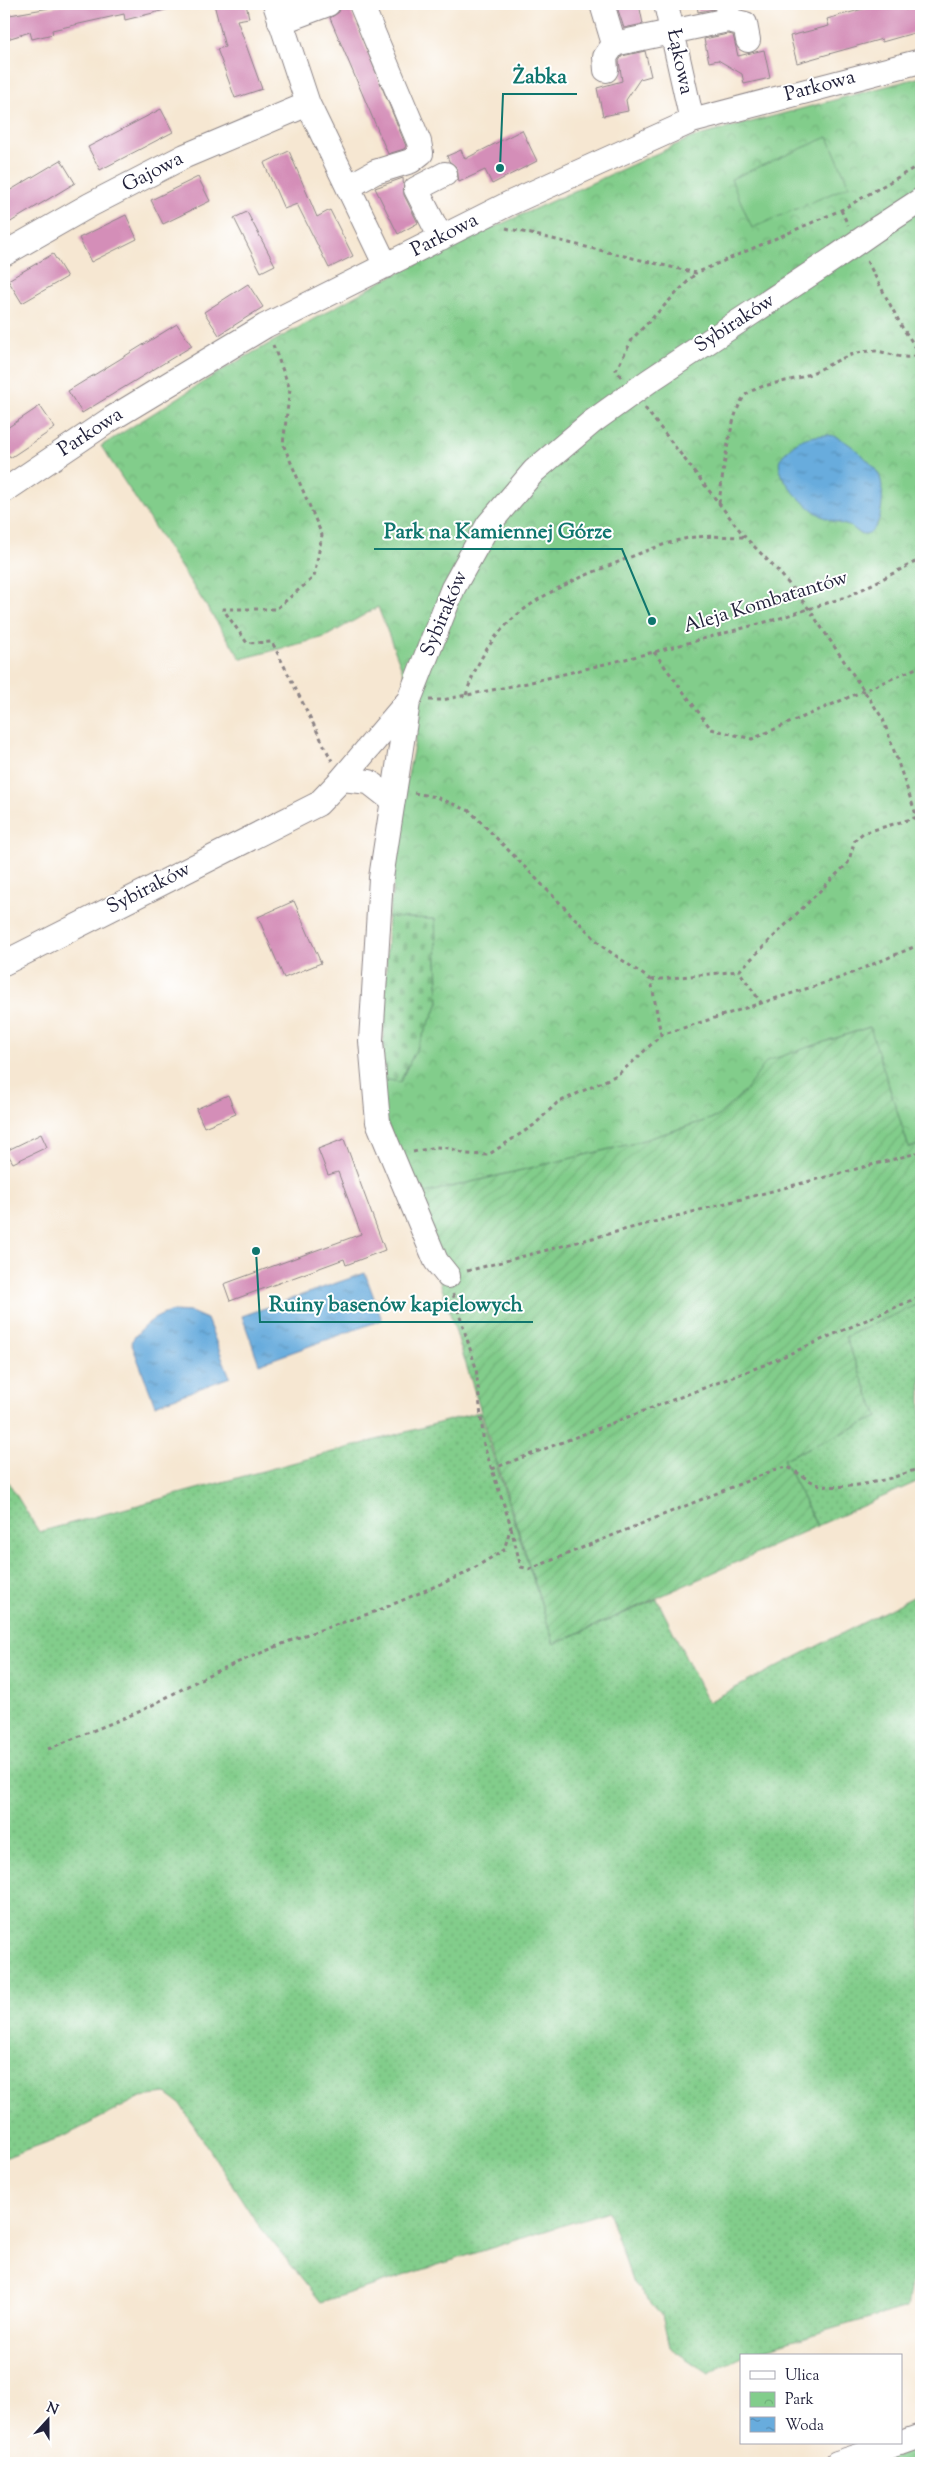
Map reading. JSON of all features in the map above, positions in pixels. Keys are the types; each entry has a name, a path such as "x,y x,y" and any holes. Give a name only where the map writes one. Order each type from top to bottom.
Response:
{"street":[{"path":"328,4 277,13 308,104 386,266"},
{"path":"348,187 375,172 411,161 421,153 419,142 361,4"},
{"path":"602,4 614,44"},
{"name":"Łąkowa","path":"666,4 692,121"},
{"path":"606,70 605,57 614,44 672,32 727,12 745,24 748,40"},
{"name":"Parkowa","path":"4,490 111,419 265,326 508,204 692,121 921,60"},
{"name":"Gajowa","path":"4,254 90,204 185,156 308,104"},
{"path":"441,238 416,189 445,174"},
{"name":"Sybiraków","path":"4,963 318,804 342,779 408,700 453,588 488,525 534,471 592,422 634,392 921,200"},
{"path":"408,700 380,878 371,1041 378,1122 436,1261 448,1276"},
{"path":"342,779 369,782 393,794"},
{"path":"902,2442 921,2436"},
{"path":"837,2463 897,2444"}],"path":[{"path":"921,164 841,210 696,273 633,338 616,370 745,537 780,573 809,609 883,719 920,817 921,829"},
{"path":"841,210 851,229"},
{"path":"500,226 696,273"},
{"path":"719,503 727,450 735,418 746,394 765,385 807,375 827,364 852,355 872,351 905,358 921,355 902,327 866,258"},
{"path":"265,326 290,389 283,444 322,535 314,577 276,609 223,609 247,643 272,642 342,779"},
{"path":"466,695 471,677 490,644 512,618 541,596 610,566 688,538 745,537"},
{"name":"Aleja Kombatantów","path":"408,700 442,700 654,652 849,596 921,559"},
{"path":"654,652 711,729 752,739 921,666"},
{"path":"393,794 436,798 470,810 603,947 651,980 739,971 848,863 855,840 863,832 920,817"},
{"path":"393,1159 436,1147 450,1148 465,1154 488,1155 534,1125 558,1103 617,1075 661,1035 840,978 921,944"},
{"path":"739,971 762,1004"},
{"path":"651,980 661,1035"},
{"path":"921,1152 448,1276 476,1368 484,1446 511,1526 521,1567 530,1569 774,1470 786,1467 824,1486 885,1480 905,1475 921,1467"},
{"path":"492,1469 764,1366 921,1296"},
{"path":"48,1749 141,1711 212,1673 302,1636 377,1611 464,1574 504,1550 511,1526"}],"green space":[{"path":"921,77 921,1144 909,1148 869,1027 768,1061 746,1090 717,1117 631,1144 413,1196 383,1111 382,1079 400,1082 439,1003 435,919 388,917 393,891 397,830 420,716 378,607 325,637 241,659 101,446 229,366 386,279 488,230 691,138"},
{"path":"828,137 849,186 752,228 731,179"},
{"path":"388,917 435,919 439,1003 400,1082 382,1079"},
{"path":"870,1027 909,1148 921,1144 921,1303 845,1337 878,1417 783,1459 817,1526 554,1644 413,1196 631,1144 717,1117 746,1090 767,1061"},
{"path":"921,1303 921,1480 817,1526 783,1459 878,1417 845,1337"},
{"path":"479,1412 554,1644 657,1599 708,1702 921,1593 921,2225 907,2307 748,2354 740,2354 740,2357 709,2374 669,2347 662,2315 633,2283 608,2211 321,2302 257,2223 180,2104 166,2094 141,2097 67,2135 4,2158 4,1475 39,1532"},
{"path":"921,2445 921,2463 864,2463"}],"water":[{"path":"829,435 842,440 858,451 872,465 880,477 882,483 881,510 876,526 871,532 860,533 851,527 816,513 796,495 782,475 779,464 780,459 791,447 801,440 813,436"},
{"path":"365,1273 382,1320 259,1364 242,1316"},
{"path":"173,1311 191,1312 207,1319 230,1377 155,1405 131,1342 149,1322"}],"building":[{"path":"72,4 168,4 169,9 125,20 124,14 52,30 53,34 32,39 30,32 4,40 4,16"},
{"path":"214,4 246,4 249,18 237,20 262,89 235,98 217,49 225,47"},
{"path":"341,4 348,4 406,146 404,149 388,154 330,18 339,12"},
{"path":"616,4 639,4 643,24 624,28"},
{"path":"697,4 713,4 714,9 698,12"},
{"path":"881,4 903,4 905,10 921,4 921,31 882,42 882,39 797,63 790,36 829,26 827,19"},
{"path":"728,34 733,35 738,56 764,50 770,78 744,84 742,74 718,60 709,62 704,39"},
{"path":"645,51 651,76 640,79 626,100 628,111 603,116 597,88 622,81 619,61 622,56"},
{"path":"161,109 173,132 100,170 88,147"},
{"path":"522,130 537,161 492,184 485,170 459,182 457,168 449,161 447,156 461,150 465,159"},
{"path":"289,151 317,217 330,210 353,256 329,268 297,204 284,209 264,163"},
{"path":"61,160 75,183 4,226 4,194"},
{"path":"198,177 210,201 163,224 151,200"},
{"path":"403,178 404,195 418,223 398,234 375,188"},
{"path":"247,212 275,265 261,272 234,218"},
{"path":"126,215 137,239 91,262 79,238"},
{"path":"53,254 67,277 22,303 8,280"},
{"path":"248,284 263,307 219,335 204,312"},
{"path":"177,324 192,346 82,413 68,391"},
{"path":"40,406 55,428 10,458 4,448 4,430"},
{"path":"294,901 321,963 284,978 258,917"},
{"path":"228,1095 236,1114 204,1127 196,1109"},
{"path":"41,1134 47,1147 13,1163 6,1151"},
{"path":"344,1139 385,1250 346,1265 344,1259 230,1301 224,1284 361,1234 338,1172 328,1175 318,1149"}],"place":[{"name":"Żabka","path":"500,168"},
{"name":"Park na Kamiennej Górze","path":"652,621"},
{"name":"Ruiny basenów kapielowych","path":"256,1251"}]}
